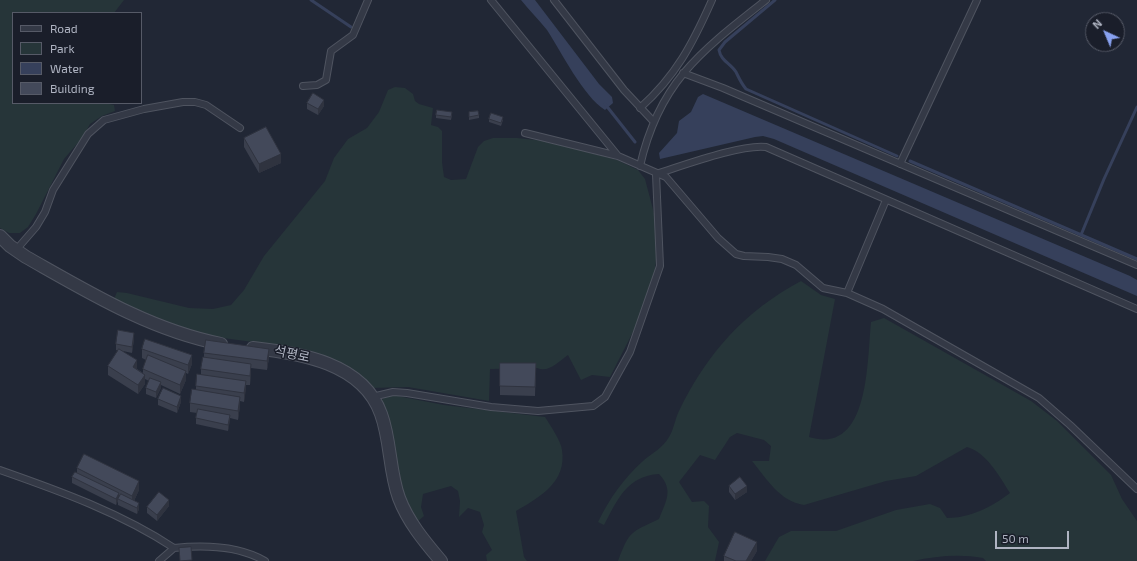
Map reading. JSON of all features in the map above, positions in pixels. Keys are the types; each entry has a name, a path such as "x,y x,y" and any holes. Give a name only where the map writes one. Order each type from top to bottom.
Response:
{"street":[{"name":"석평로","path":"0,236 16,250 56,274 144,320 182,335 235,346 276,350 319,360 348,374 372,397 381,414 398,497 406,515 442,561"}],"lane":[{"path":"304,86 317,85 326,80 331,52 353,35 368,0"},
{"path":"491,0 618,156"},
{"path":"554,0 640,108 653,121"},
{"path":"640,108 652,97 683,59 692,45 712,0"},
{"path":"640,166 653,121 660,106 683,73 705,50 766,0"},
{"path":"900,164 977,0"},
{"path":"683,73 722,88 1137,265"},
{"path":"16,250 36,227 45,212 53,190 88,134 104,120 144,109 183,102 195,102 206,105 240,128"},
{"path":"525,133 618,156 656,174 666,177 718,238 736,254 744,256 768,257 796,265 823,288 847,293 883,309 1039,398 1070,425 1137,489"},
{"path":"656,174 757,146 775,151 1137,309"},
{"path":"372,397 393,392 407,392 491,407 538,411 593,406 605,397 630,352 660,266 656,174"},
{"path":"847,293 886,200"},
{"path":"0,470 68,494 174,548 186,547 235,550 255,556 265,561"},
{"path":"159,561 174,548"}],"green space":[{"path":"0,0 124,0 115,12 12,12 12,104 110,104 114,105 115,111 102,116 90,124 83,137 64,159 28,227 20,233 9,233 0,228"},
{"path":"395,87 405,88 413,94 415,101 419,104 433,108 431,125 438,127 442,131 442,162 444,177 451,180 466,179 478,147 484,141 493,138 517,138 545,141 617,160 638,170 645,179 655,217 655,270 636,326 610,377 592,375 581,380 568,355 553,366 546,369 490,369 489,401 408,387 371,388 355,373 339,362 282,346 201,335 148,315 114,299 117,292 189,308 213,309 231,305 244,290 264,256 325,181 334,158 348,139 367,128 379,112 388,90"},
{"path":"801,281 821,295 835,299 809,437 829,439 844,432 854,419 861,401 866,380 871,322 884,318 1031,401 1057,421 1111,475 1122,499 1137,521 1137,561 986,561 983,558 957,556 913,561 765,561 779,537 791,531 836,531 896,510 930,504 940,508 947,518 956,518 980,511 996,503 1010,493 992,466 980,454 967,447 916,476 886,481 804,505 795,503 781,494 768,482 752,461 769,461 771,446 764,440 737,433 730,437 715,460 700,455 679,482 692,502 704,501 709,506 708,527 719,542 715,561 618,561 625,543 632,534 636,530 659,519 666,501 667,491 664,480 659,474 639,479 625,490 614,506 604,525 598,522 612,497 636,468 667,441 671,434 676,417 690,390 715,352 745,320 762,306"},
{"path":"387,394 444,405 545,417 560,442 562,461 556,480 550,487 534,500 516,511 524,557 527,561 487,561 486,555 492,550 482,532 484,525 480,512 468,508 459,517 460,501 458,491 451,486 423,494 421,507 424,516 417,522 399,484 382,410 382,400"}],"water":[{"path":"521,0 535,0 599,84 612,97 613,103 605,110 581,85 547,30"},
{"path":"703,94 1130,276 1137,280 1137,296 774,139 763,136 755,137 660,159 659,153 677,133 679,121 691,112 698,97"}],"building":[{"path":"313,93 324,100 318,109 307,103"},
{"path":"437,110 452,112 451,117 436,115"},
{"path":"478,111 479,115 469,117 469,112"},
{"path":"491,113 503,117 501,123 489,119"},
{"path":"266,127 281,154 259,164 244,138"},
{"path":"118,330 134,333 132,347 116,344"},
{"path":"145,339 192,355 188,365 142,349"},
{"path":"206,340 269,349 267,361 204,353"},
{"path":"119,349 137,360 133,367 145,375 138,385 108,366"},
{"path":"148,355 186,371 180,385 143,369"},
{"path":"203,357 251,364 250,376 201,369"},
{"path":"500,363 536,363 535,387 500,386"},
{"path":"197,374 246,381 244,393 196,386"},
{"path":"150,378 161,382 156,392 146,388"},
{"path":"163,388 181,396 177,407 158,399"},
{"path":"192,389 240,397 238,411 190,403"},
{"path":"198,409 230,415 228,425 196,418"},
{"path":"84,454 139,481 132,496 77,468"},
{"path":"75,472 119,493 116,499 72,477"},
{"path":"740,477 747,486 735,494 729,486"},
{"path":"159,492 169,500 157,515 147,507"},
{"path":"121,494 139,503 137,508 118,499"},
{"path":"735,532 757,542 746,561 736,561 724,556"},
{"path":"191,547 192,560 180,561 179,548"}],"waterway":[{"path":"311,0 351,27"},
{"path":"775,0 725,42 719,50 722,57 734,69 744,87 897,156"},
{"path":"605,104 635,142"},
{"path":"1081,235 1104,179 1137,107"},
{"path":"910,161 1137,259"}]}
